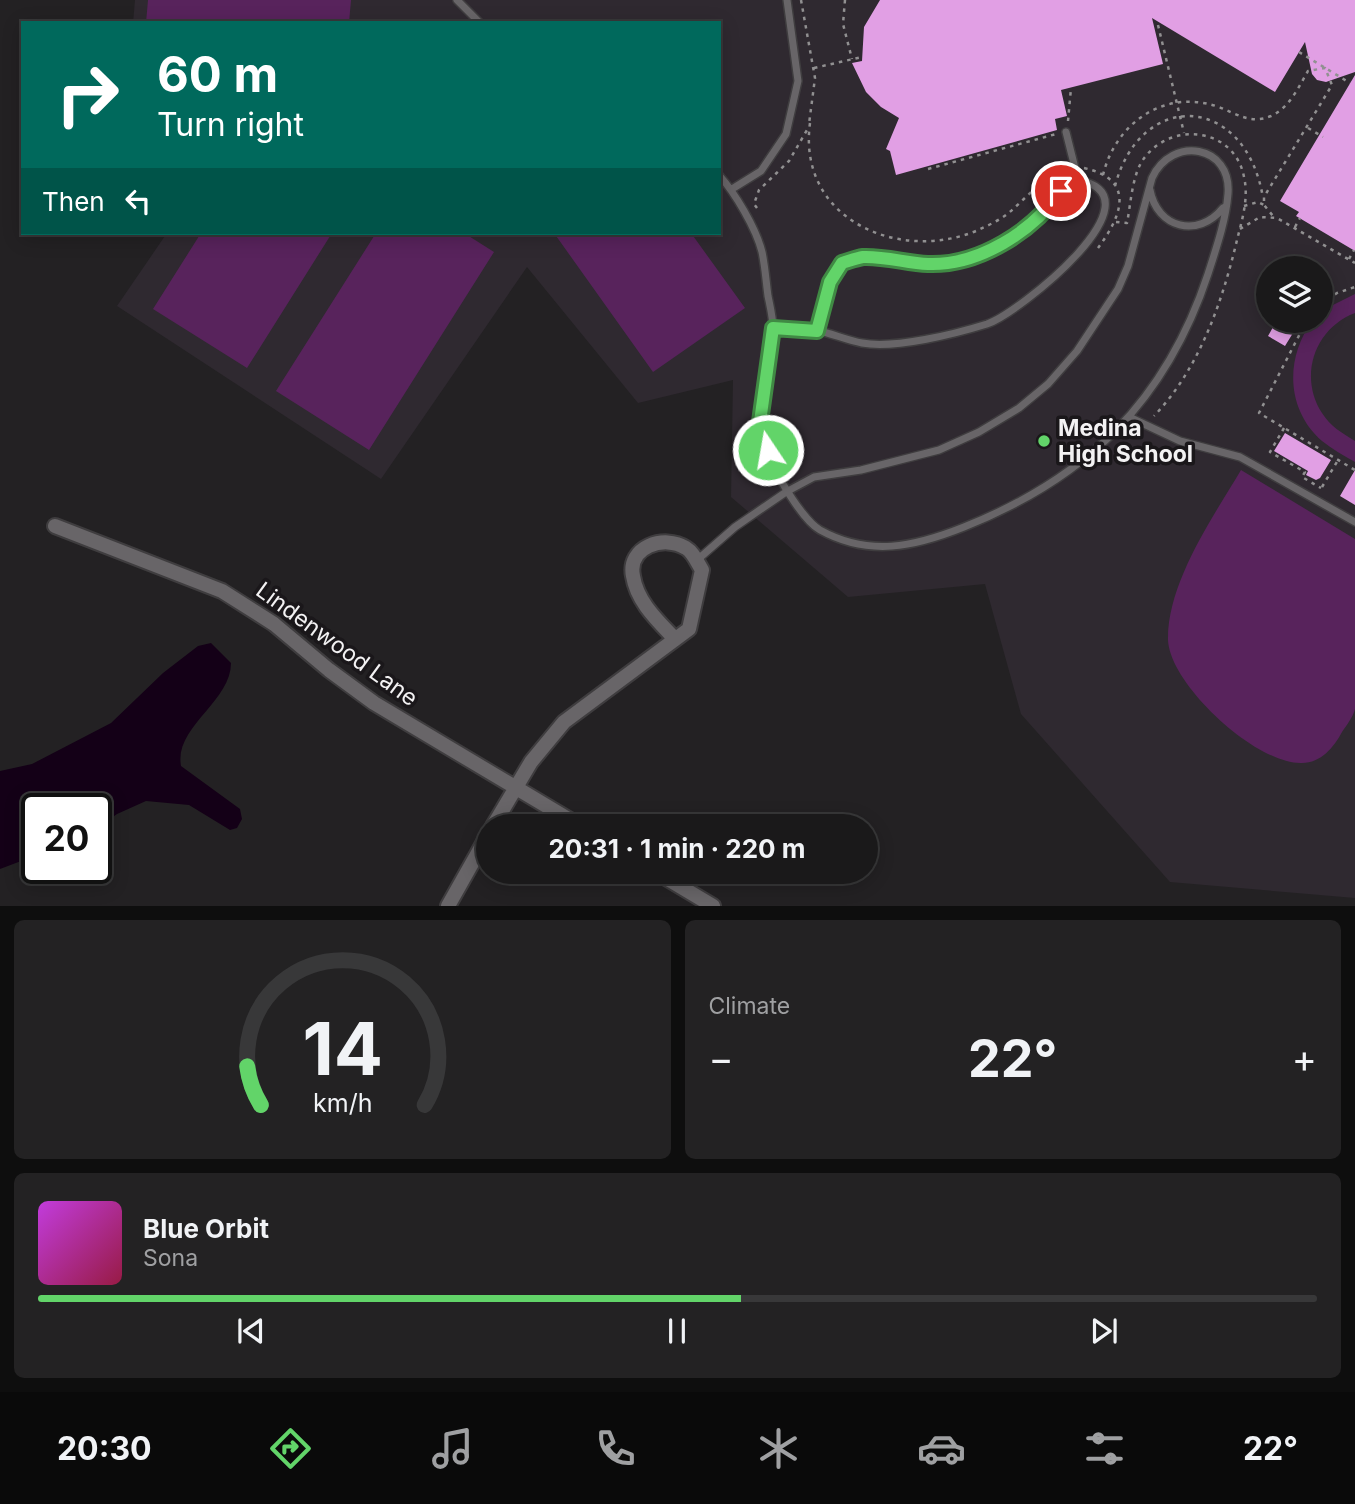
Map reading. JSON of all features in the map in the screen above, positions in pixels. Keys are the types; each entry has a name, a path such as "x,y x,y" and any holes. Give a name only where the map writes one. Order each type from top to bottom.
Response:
{"street":[{"name":"Lindenwood Lane","path":"55,526 222,591 274,624 374,703 559,814"},
{"path":"500,814 531,762 564,722 689,629 702,570 689,549 670,540 656,542 643,550 635,560 632,574 639,595 675,639"},
{"path":"448,905 476,856"},
{"path":"677,884 713,905"}],"lane":[{"path":"457,0 478,21"},
{"path":"732,189 761,171 786,134 798,81 787,0"},
{"path":"1066,132 1078,180"},
{"path":"696,561 735,527 786,492 814,477 874,468 939,450 979,432 1019,408 1048,384 1077,351 1118,289 1128,265 1152,178 1157,166 1166,157 1191,149 1204,152 1215,159 1223,169 1228,181 1228,195 1215,251 1197,306 1176,350 1129,417 1088,458 1046,488 1007,510 914,544 865,547 818,529 786,492 759,429 773,328 761,250 732,189 721,177"},
{"path":"1152,178 1153,203 1159,214 1181,227 1205,224 1216,217 1224,207 1228,195"},
{"path":"773,328 817,331 864,344 923,341 990,323 1040,292 1085,247 1106,211 1105,199 1098,189 1088,182 1078,180 1061,191 1051,205 1016,235 979,255 933,264 863,257 842,263 830,282 817,331"},
{"path":"1129,417 1180,441 1240,457 1355,523"}],"path":[{"path":"845,0 843,24 852,59"},
{"path":"1158,25 1184,133"},
{"path":"1299,52 1350,83"},
{"path":"813,68 862,57"},
{"path":"1103,175 1113,145 1125,129 1160,107 1177,103 1198,103 1215,106 1246,120 1259,120 1283,109 1308,71 1325,68"},
{"path":"1264,205 1264,197 1332,85 1325,68"},
{"path":"928,169 1066,132 1071,88"},
{"path":"810,123 812,166 821,187 835,206 859,227 891,239 940,239 977,230 1011,211 1052,176 1075,168 1103,175 1118,193 1120,212 1098,248"},
{"path":"1307,127 1323,137"},
{"path":"1116,222 1127,223 1143,159 1162,141 1173,135 1184,133 1210,137 1230,151 1244,174 1244,206 1223,295 1186,372 1151,419"},
{"path":"1244,206 1258,202 1264,205 1273,216 1355,263"},
{"path":"1240,229 1260,217 1273,216"},
{"path":"1295,227 1300,218"},
{"path":"1349,259 1354,250"},
{"path":"1333,296 1355,286"},
{"path":"1300,333 1259,413 1355,470"},
{"path":"1284,428 1270,452 1305,472 1302,477 1321,488 1338,460"}],"shaded area":[{"name":"Medina High School","path":"135,0 1355,0 1355,898 1170,882 1021,714 985,584 848,597 731,497 733,380 638,403 527,267 381,479 117,306 166,235 721,235 721,21 133,21"},
{"path":"148,0 351,0 349,21 146,21"},
{"path":"200,235 331,235 247,368 153,309"},
{"path":"375,235 467,235 494,252 369,450 276,391"},
{"path":"555,235 692,235 745,308 653,372"},
{"path":"1355,294 1355,313 1333,327 1333,305"},
{"path":"1305,333 1328,333 1314,355 1311,384 1322,413 1329,422 1355,441 1355,462 1322,441 1301,414 1293,383 1297,351"},
{"path":"1241,470 1355,539 1355,709 1331,748 1321,757 1309,762 1283,760 1240,737 1199,699 1172,658 1168,640 1170,618 1183,574 1205,529"},
{"path":"211,643 231,663 229,677 222,690 186,739 181,752 181,766 240,809 242,819 237,828 230,830 189,805 146,801 112,818 112,793 21,793 21,861 0,869 0,771 32,764 111,723 163,673 198,646"}],"building":[{"path":"880,0 1355,0 1355,72 1326,82 1317,80 1312,74 1305,42 1275,92 1152,18 1163,64 1061,90 1067,116 1055,119 1057,130 896,175 890,151 886,149 899,118 881,107 866,92 852,63 862,61 864,27"},
{"path":"1355,75 1355,251 1296,216 1299,212 1280,201"},
{"path":"1270,333 1293,333 1285,346 1268,336"},
{"path":"1285,433 1331,460 1320,478 1316,480 1306,475 1308,471 1274,451"},
{"path":"1355,470 1355,505 1340,496"}],"place":[{"name":"Medina High School","path":"1044,441"}],"route":[{"path":"768,450 759,429 773,328 817,331 830,282 842,263 863,257 933,264 979,255 1016,235 1051,205 1061,191"}]}
